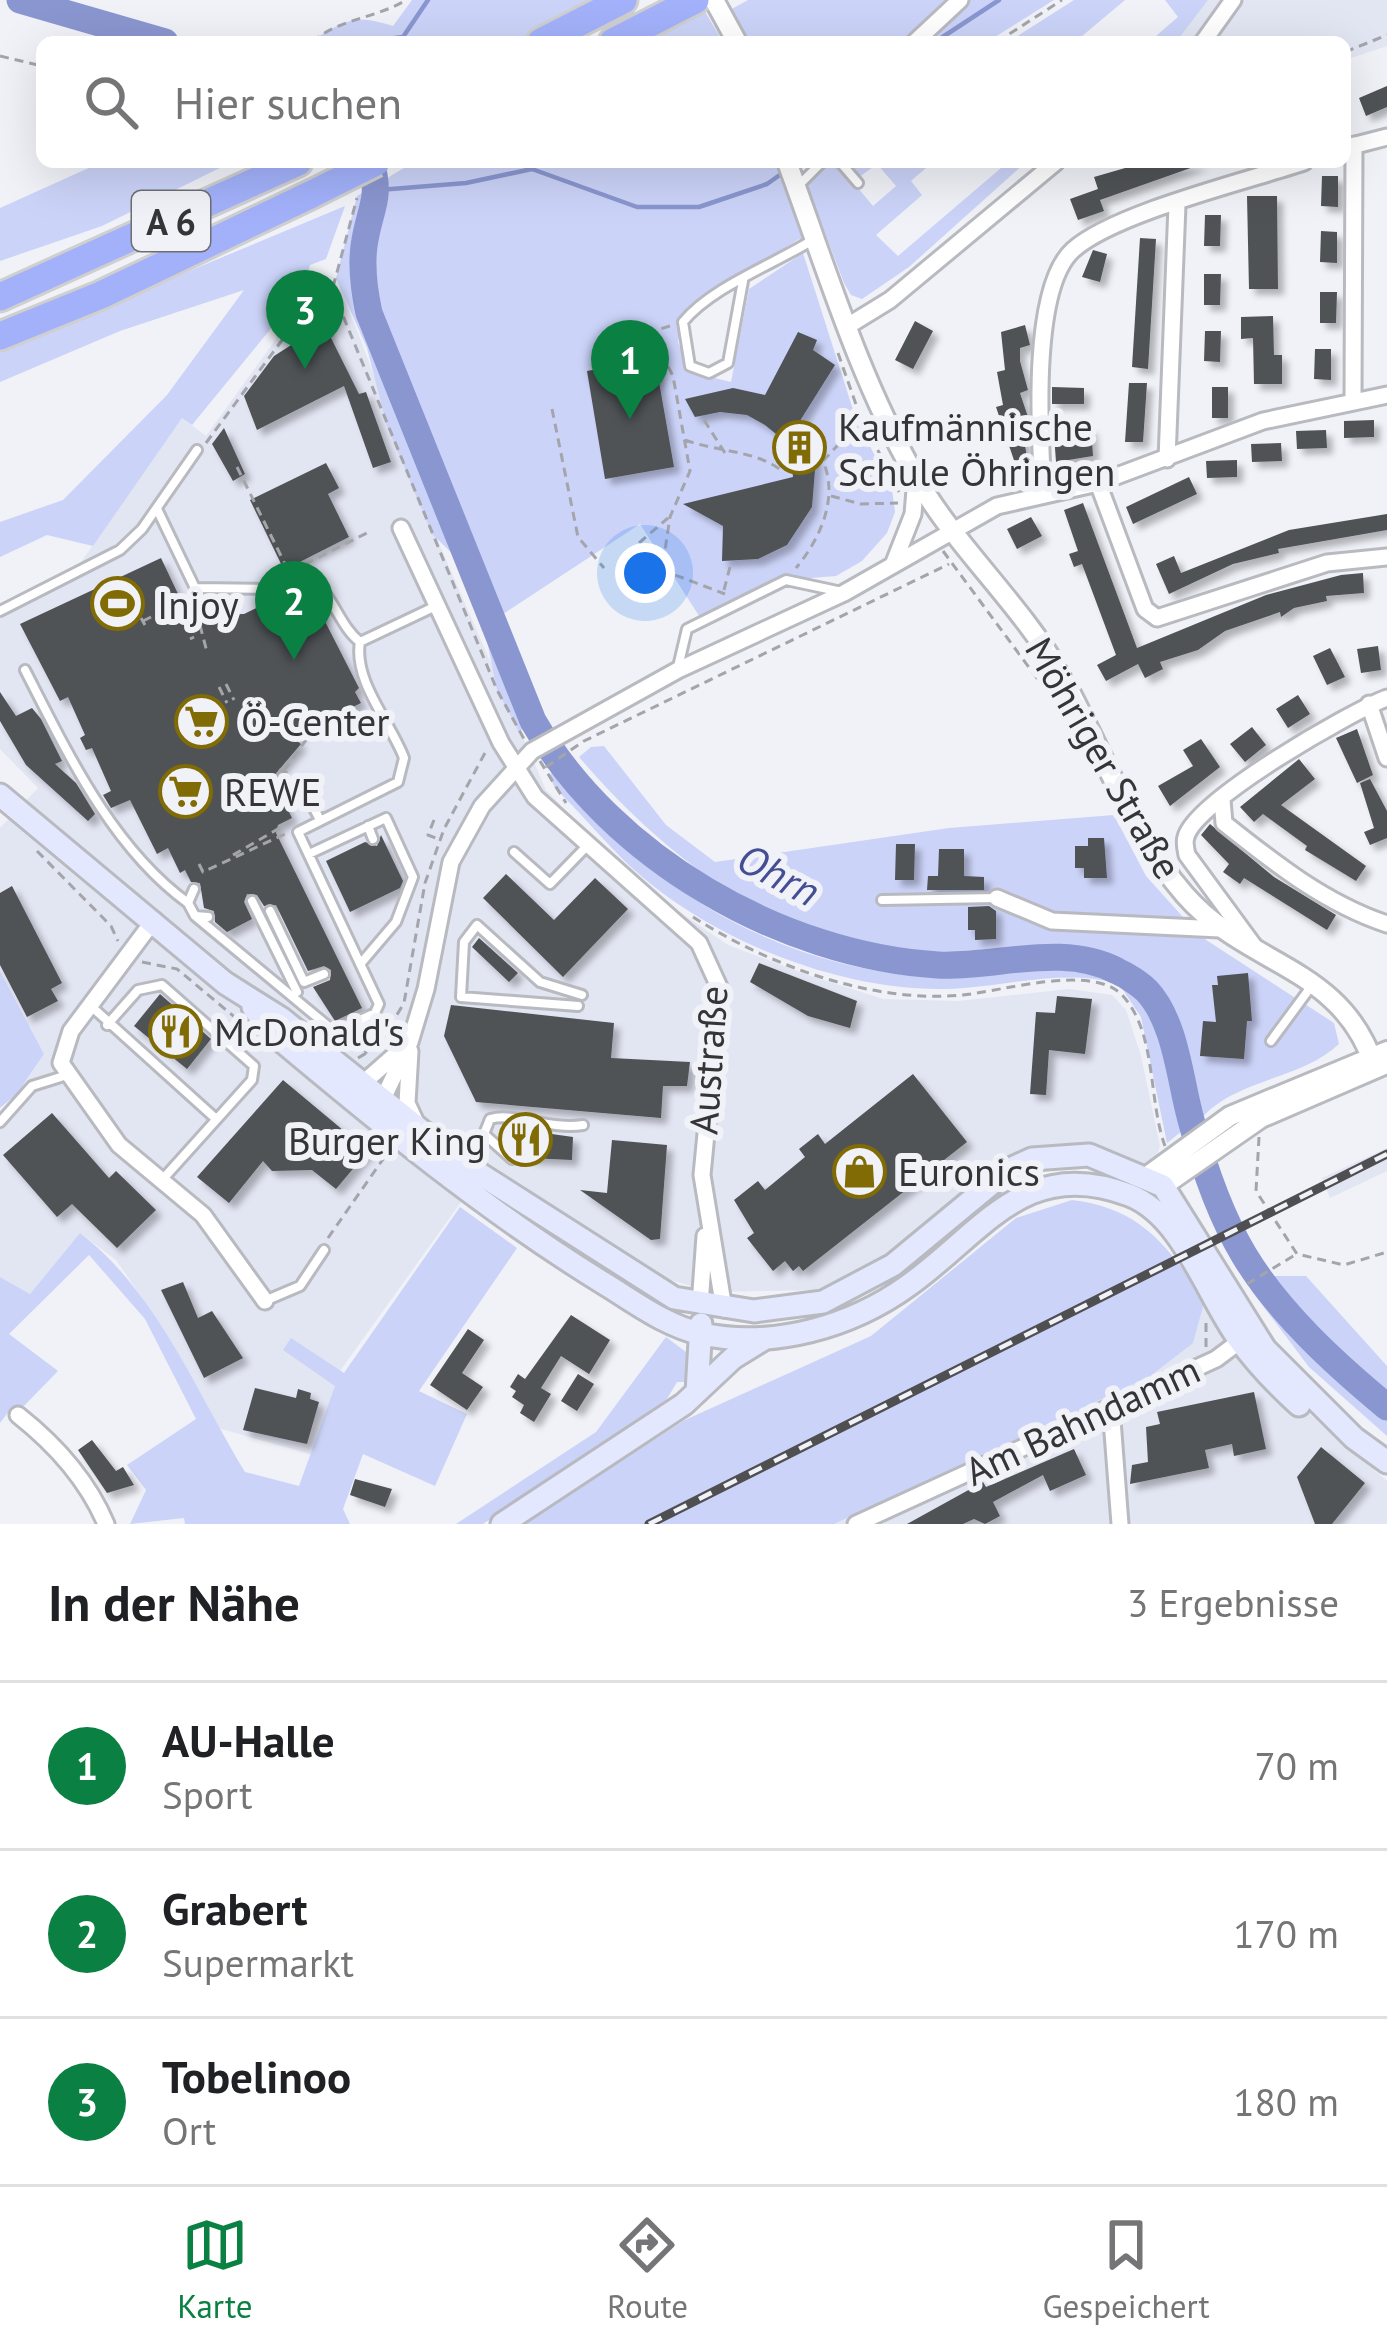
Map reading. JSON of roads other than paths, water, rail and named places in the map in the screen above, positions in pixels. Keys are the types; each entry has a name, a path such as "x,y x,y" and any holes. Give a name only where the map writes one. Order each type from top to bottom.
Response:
{"highway":[{"path":"553,36 623,0"},
{"path":"625,36 695,0"},
{"name":"A 6","path":"0,297 284,168"},
{"name":"A 6","path":"0,336 101,295 364,168"},
{"path":"0,281 45,278"}],"main road":[{"path":"0,795 249,1001 282,1019 467,1192 672,1324 712,1335 764,1339 836,1325 908,1286 993,1212 1029,1191 1094,1186 1138,1199 1183,1249 1240,1341 1290,1397 1387,1478"},
{"path":"377,1107 674,1298 712,1307 784,1311 862,1286 982,1188 1032,1159 1089,1155 1154,1182 1265,1348 1354,1438 1387,1462"},
{"path":"1138,1199 1154,1182"},
{"path":"712,1307 716,1372"},
{"path":"697,1392 712,1335"},
{"path":"502,1524 697,1392 716,1372 764,1339"}],"street":[{"path":"714,0 733,36"},
{"path":"921,36 959,0"},
{"path":"1207,36 1233,0"},
{"path":"1351,147 1387,136"},
{"name":"Möhriger Straße","path":"789,168 846,327 916,478 1058,669 1148,843 1184,894 1220,929 1314,983 1353,1017 1380,1060"},
{"path":"846,327 890,300 1049,168"},
{"path":"1043,492 1037,387 1054,283 1070,252 1177,205 1286,168"},
{"path":"1350,168 1353,399"},
{"path":"1167,459 1177,205"},
{"path":"419,1130 407,1102 410,1042 451,862 482,806 532,752 578,735 678,670 844,592 997,506 1098,483 1263,421 1387,395"},
{"path":"893,565 914,514 916,478"},
{"path":"1098,483 1145,609 1157,618 1327,563 1387,557"},
{"name":"Austraße","path":"401,528 514,767 535,797 699,943 716,971 719,1009 702,1175 712,1307"},
{"path":"1257,952 1245,928 1187,855 1185,839 1191,826 1319,730 1387,698"},
{"path":"1369,704 1387,758"},
{"path":"1222,800 1224,823 1267,857 1316,890 1387,924"},
{"path":"997,898 1052,921 1220,929"},
{"path":"154,920 63,1046 67,1075 118,1145 203,1215 265,1301"},
{"path":"357,1091 410,1042"},
{"path":"377,1107 410,1042"},
{"path":"1154,1182 1231,1115 1380,1060"},
{"path":"1179,1163 1380,1060"},
{"name":"Am Bahndamm","path":"856,1524 1216,1359 1240,1341"},
{"path":"1111,1406 1120,1524"},
{"path":"19,1414 50,1440 84,1482 106,1524"}],"lane":[{"path":"796,187 816,168"},
{"path":"845,168 858,183"},
{"path":"743,281 728,363 709,373 690,365 683,322 743,281 814,239"},
{"path":"0,611 99,565 131,540 196,450"},
{"path":"157,509 195,588 267,589 308,579 324,592 344,630 360,642"},
{"path":"678,670 687,629 786,580 844,592"},
{"path":"360,642 437,605"},
{"path":"25,670 75,767 159,881 188,903 195,916 300,999 326,1030 356,1024 375,1013 379,1004 298,832 398,782 404,758 357,659 360,642"},
{"path":"307,795 320,821"},
{"path":"309,854 386,818 413,877 396,922 362,962"},
{"path":"368,826 373,838"},
{"path":"514,852 550,884 587,846"},
{"path":"188,903 194,889"},
{"path":"396,890 403,904"},
{"path":"882,900 997,898"},
{"path":"252,901 300,999"},
{"path":"270,911 304,982 324,974"},
{"path":"195,916 208,917"},
{"path":"578,1006 461,997 464,942 477,926 539,982 582,995"},
{"path":"1270,1041 1314,983"},
{"path":"107,1024 138,990 163,985 254,1066 252,1081 162,1180"},
{"path":"92,1006 215,1118"},
{"path":"346,1016 356,1024"},
{"path":"0,1122 32,1086 67,1075"},
{"path":"512,1159 484,1134 490,1119 519,1119 558,1129 583,1125"},
{"path":"265,1301 300,1286 324,1250"}],"waterway":[{"name":"Ohrn","path":"20,0 144,36"},
{"path":"404,36 428,0"},
{"path":"944,36 999,0"},
{"name":"Ohrn","path":"372,168 375,196 363,263 369,313 533,721 566,770 654,856 706,891 762,920 820,942 879,958 938,965 1074,958 1117,971 1141,985 1165,1019 1207,1172 1244,1255 1309,1337 1387,1407"},
{"path":"379,190 466,183 532,169 637,207 699,207 767,184 784,172"}],"railway":[{"path":"649,1524 1387,1154"}],"place":[{"name":"Tobelinoo","path":"305,369"},
{"name":"AU-Halle","path":"630,419"},
{"name":"Kaufmännische Schule Öhringen","path":"799,448"},
{"name":"Injoy","path":"118,604"},
{"name":"Grabert","path":"294,660"},
{"name":"Ö-Center","path":"202,721"},
{"name":"REWE","path":"185,791"},
{"name":"McDonald's","path":"175,1031"},
{"name":"Burger King","path":"525,1140"},
{"name":"Euronics","path":"859,1171"}]}
